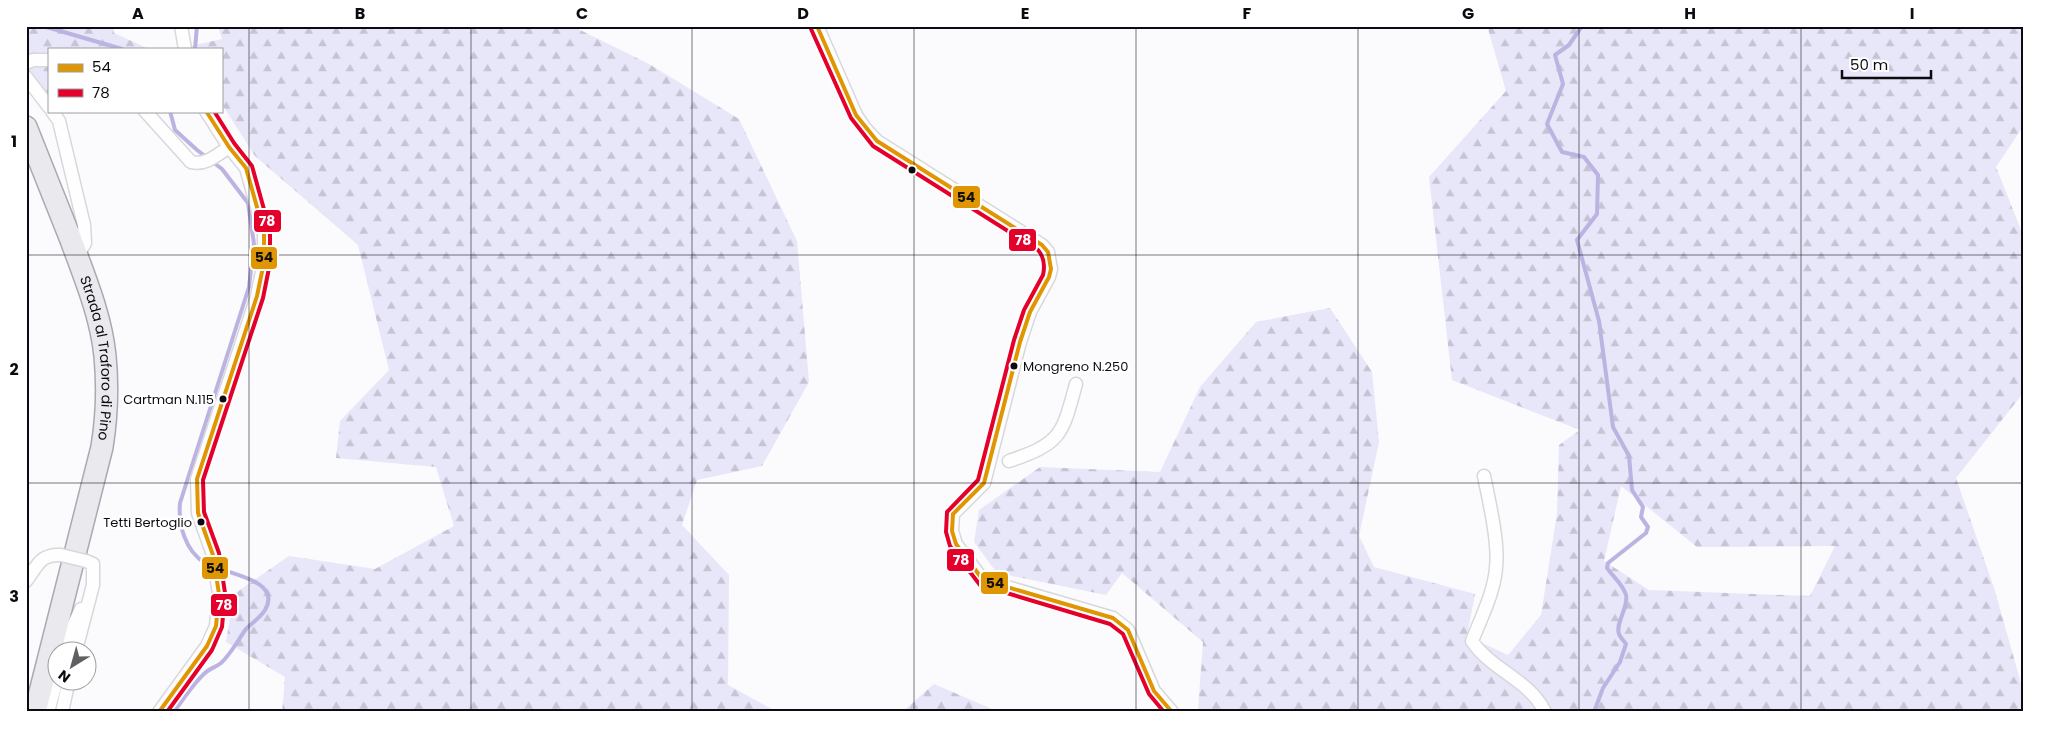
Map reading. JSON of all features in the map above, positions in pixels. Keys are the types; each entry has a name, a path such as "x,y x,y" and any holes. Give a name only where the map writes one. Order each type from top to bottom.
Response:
{"main road":[{"name":"Strada al Traforo di Pino","path":"26,127 91,293 100,324 105,355 107,418 102,447 35,712"}],"street":[{"path":"181,26 185,47"},
{"path":"817,26 856,114 864,127 877,141 1035,240 1048,252 1051,269 1049,277 1030,312 1020,342 984,483 954,514 952,531 956,544 982,580 1113,618 1128,630 1154,691 1172,712"},
{"path":"26,63 33,60 48,60"},
{"path":"26,77 48,106"},
{"path":"53,112 59,121 84,225 85,243 77,257"},
{"path":"146,112 191,162 199,164 229,148"},
{"path":"159,712 207,646 216,626 219,594 213,555 198,513 197,479 257,296 264,262 264,232 246,168 229,148 207,112"},
{"path":"988,470 1038,450 1060,433 1066,421 1076,384"},
{"path":"1484,476 1491,510 1496,566 1485,609 1472,641 1486,657 1528,688 1537,698 1545,712"},
{"path":"26,581 41,560 50,555 86,561 93,564 93,585 79,640"},
{"path":"66,640 93,585"},
{"path":"48,712 54,690"},
{"path":"62,712 68,690"}],"green space":[{"path":"26,26 113,26 114,33 147,48 48,48 48,100 26,90"},
{"path":"218,26 572,26 649,64 739,119 797,241 809,382 762,466 697,480 682,525 729,575 728,685 777,712 282,712 285,677 226,642 234,594 289,556 375,569 454,526 436,467 336,458 340,421 389,370 358,245 255,156 222,105 222,48 182,48 222,39"},
{"path":"1482,26 2024,26 2024,125 1996,167 2021,230 2024,231 2024,392 1956,478 1995,591 2024,694 2024,712 1200,712 1198,710 1203,642 1122,573 1106,595 997,573 974,542 979,510 1040,467 1160,472 1200,387 1256,322 1330,308 1372,372 1379,442 1359,536 1374,567 1475,594 1467,636 1508,655 1541,615 1557,514 1559,445 1580,430 1452,380 1429,177 1506,91 1488,29","holes":["1621,486 1697,547 1835,546 1810,596 1649,590 1604,561"]},
{"path":"934,684 999,712 902,712"}],"waterway":[{"path":"43,26 119,48"},
{"path":"195,48 197,26"},
{"path":"1582,26 1569,45 1555,55 1563,84 1547,124 1562,152 1584,157 1598,175 1597,214 1577,240 1599,321 1613,427 1629,456 1632,490 1643,507 1641,517 1648,527 1646,533 1608,563 1607,568 1626,595 1626,605 1618,630 1626,644 1620,662 1603,688 1594,712"},
{"path":"170,112 175,130 222,169 248,203 254,244 249,287 180,503 180,520 184,536 192,552 198,558 212,567 247,578 258,584 266,591 268,599 265,610 259,618 246,629 221,663 201,677 174,712"}],"transit line":[{"name":"54","path":"817,26 856,115 877,141 1042,245 1048,252 1051,269 1049,277 1030,312 1020,342 984,483 953,514 952,531 956,544 983,580 1113,618 1128,630 1154,691 1172,712"},
{"name":"78","path":"811,29 851,118 873,146 1038,250 1043,259 1043,275 1024,310 1014,340 978,480 947,512 946,532 950,546 980,585 1110,624 1123,634 1149,694 1164,712"},
{"name":"54","path":"159,712 207,646 216,626 219,594 213,555 198,513 197,479 257,296 264,262 264,232 246,168 229,147 207,112"},
{"name":"78","path":"167,712 212,650 222,627 225,593 219,553 204,512 203,480 263,298 270,263 270,231 252,166 234,143 215,112"}],"place":[{"name":"Mongreno N.250","path":"1014,366"},
{"name":"Cartman N.115","path":"223,399"},
{"name":"Tetti Bertoglio","path":"201,522"}]}
